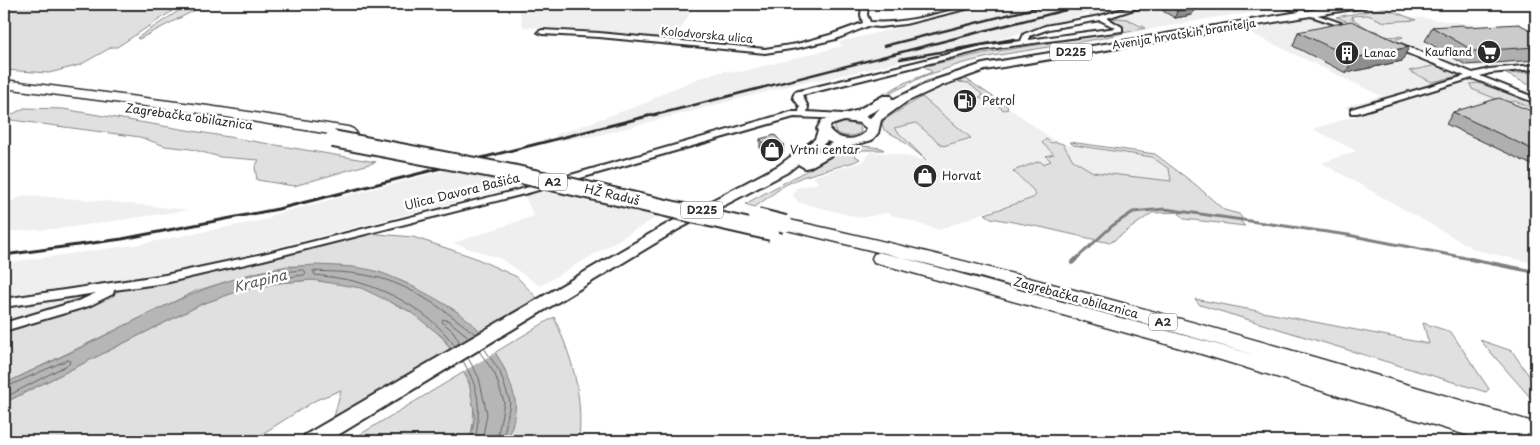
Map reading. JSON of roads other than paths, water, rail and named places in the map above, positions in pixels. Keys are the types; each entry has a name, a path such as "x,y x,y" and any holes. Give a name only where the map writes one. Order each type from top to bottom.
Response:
{"highway":[{"name":"Zagrebačka obilaznica","path":"4,84 208,110 340,135"},
{"name":"Zagrebačka obilaznica","path":"4,92 340,135"},
{"name":"HŽ Raduš","path":"340,135 778,228"},
{"name":"Zagrebačka obilaznica","path":"778,228 938,260 1326,368 1536,432"},
{"name":"Zagrebačka obilaznica","path":"778,228 841,248 1081,312 1343,388 1515,441"}],"main road":[{"name":"Avenija hrvatskih branitelja","path":"846,117 860,114 920,81 946,71 992,59 1333,4"},
{"name":"Avenija hrvatskih branitelja","path":"872,127 876,117 916,92 951,77 983,67 1365,4"},
{"path":"846,117 864,120 872,127"},
{"name":"D225","path":"312,441 339,433 579,288 695,214 784,168 814,148 821,141 824,129 830,120 846,117"},
{"name":"D225","path":"579,288 712,213 777,180 839,145 862,141 870,136 873,130 872,127"},
{"path":"824,129 837,141 850,142"}],"street":[{"path":"866,4 864,15 868,24"},
{"name":"Kolodvorska ulica","path":"542,32 599,35 765,51 797,46 833,37 868,24 880,25 905,22 983,4"},
{"path":"1025,38 1047,27 1100,18 1146,4"},
{"path":"1280,4 1311,13 1358,31"},
{"path":"824,129 806,115 804,107 796,97 802,92 1025,38 1087,36 1120,30 1100,18"},
{"path":"1385,41 1536,101"},
{"path":"1354,111 1492,70 1536,67"},
{"name":"Ulica Davora Bašića","path":"4,303 165,279 264,257 525,191 718,134 794,114 846,117"},
{"name":"Ulica Davora Bašića","path":"4,327 85,303 119,286"}],"water":[{"name":"Krapina","path":"315,265 355,267 379,272 432,296 470,321 496,353 513,391 515,409 508,441 470,441 475,416 469,382 444,338 409,311 361,288 312,280 278,283 239,291 202,304 4,403 4,384 180,299 231,280 258,273"}],"waterway":[{"path":"1075,260 1112,226 1133,212 1165,209 1348,235 1476,260"},
{"path":"1470,259 1536,272"},
{"path":"1072,263 1075,260"}],"railway":[{"path":"884,46 1051,4"},
{"path":"655,115 1089,4"},
{"path":"1083,10 1107,4"},
{"path":"900,59 1014,39"},
{"path":"4,255 122,239 278,209 660,113"}],"place":[{"name":"Kaufland","path":"1489,52"},
{"name":"Lanac","path":"1347,53"},
{"name":"Petrol","path":"965,101"},
{"name":"Vrtni centar","path":"772,150"},
{"name":"Horvat","path":"925,176"}]}
